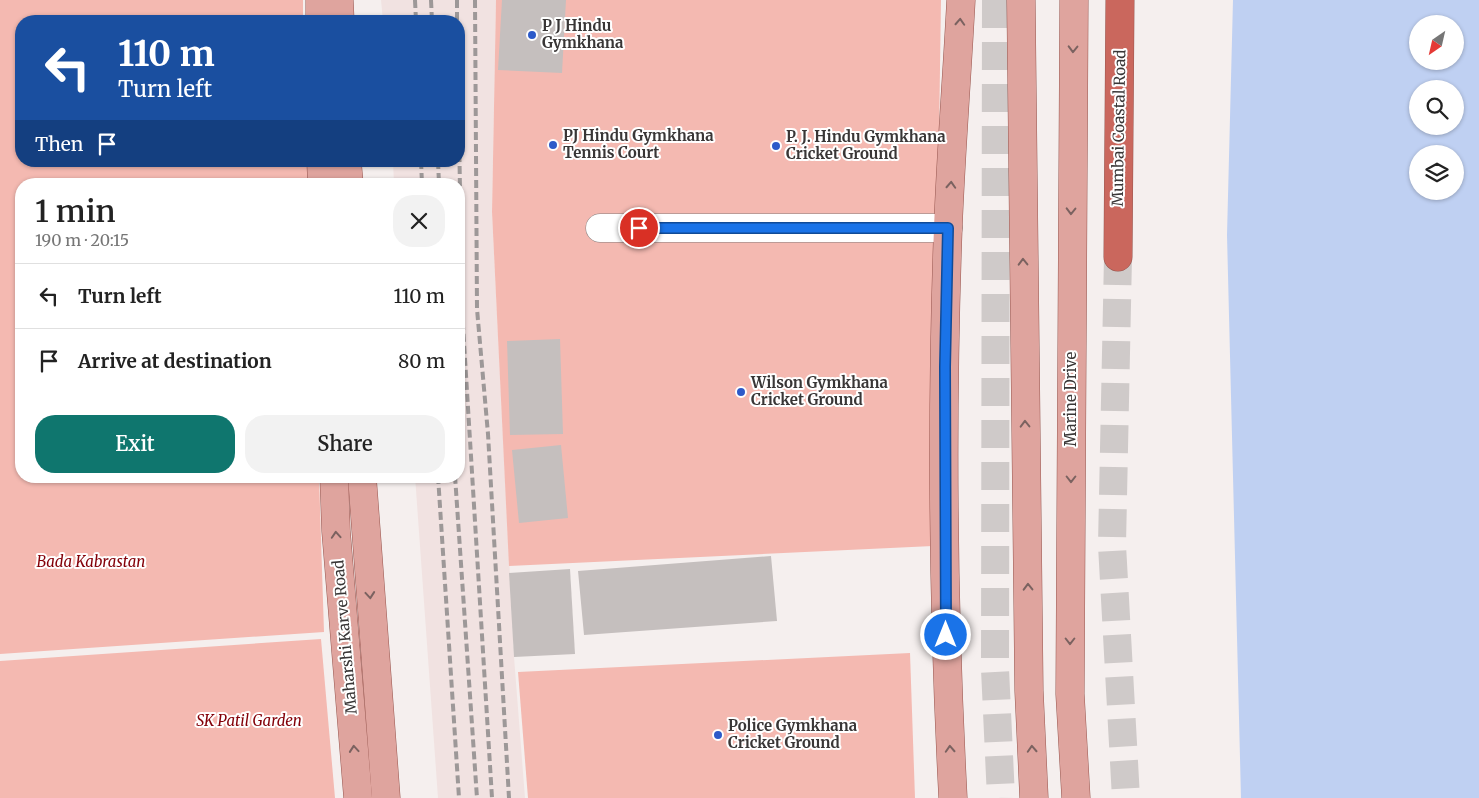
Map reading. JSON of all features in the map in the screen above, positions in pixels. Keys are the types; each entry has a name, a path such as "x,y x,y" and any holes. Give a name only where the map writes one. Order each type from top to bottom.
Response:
{"highway":[{"name":"Mumbai Coastal Road","path":"1118,257 1120,0"}],"main road":[{"path":"320,0 320,15"},
{"path":"339,0 340,15"},
{"path":"953,798 946,673 945,367 948,228 961,0"},
{"path":"1021,0 1029,672 1034,798"},
{"name":"Marine Drive","path":"1074,0 1070,694 1076,798"},
{"name":"Maharshi Karve Road","path":"334,483 336,531 358,798"},
{"name":"Maharshi Karve Road","path":"363,483 386,798"}],"lane":[{"path":"600,228 948,228"}],"shaded area":[{"path":"381,0 496,0 492,212 514,657 525,798 438,798 416,483 465,483 465,178 394,178 393,167 465,167 465,15 382,15"}],"green space":[{"name":"Bada Kabrastan","path":"0,0 303,0 303,15 15,15 15,167 308,167 309,178 15,178 15,483 319,483 324,632 0,654"},
{"path":"496,0 941,0 933,546 509,566 492,212"},
{"name":"SK Patil Garden","path":"321,639 335,798 0,798 0,661"},
{"name":"Police Gymkhana Cricket Ground","path":"910,653 915,798 528,798 518,672"}],"water":[{"path":"1233,0 1479,0 1479,798 1241,798 1227,235"}],"building":[{"name":"P J Hindu Gymkhana","path":"502,0 566,0 562,73 498,70"},
{"path":"560,339 563,434 510,435 507,341"},
{"path":"561,445 568,518 519,523 512,450"},
{"path":"771,556 777,621 584,635 578,571"},
{"path":"570,569 575,654 514,657 509,573"}],"tunnel":[{"path":"996,0 995,669 1001,798"},
{"path":"1118,257 1112,545 1126,798"}],"railway":[{"path":"415,0 416,15"},
{"path":"431,0 432,15"},
{"path":"457,0 457,15"},
{"path":"475,0 477,309 488,434 509,798"},
{"path":"421,167 422,178"},
{"path":"438,167 439,178"},
{"path":"460,167 460,178"},
{"path":"465,359 492,798"},
{"path":"438,483 459,798"},
{"path":"455,483 477,798"}],"place":[{"name":"P J Hindu Gymkhana","path":"532,35"},
{"name":"PJ Hindu Gymkhana Tennis Court","path":"553,145"},
{"name":"P. J. Hindu Gymkhana Cricket Ground","path":"776,146"},
{"name":"Wilson Gymkhana Cricket Ground","path":"741,392"},
{"name":"Police Gymkhana Cricket Ground","path":"718,735"}],"route":[{"path":"639,228 948,228 945,367 946,635"}]}
